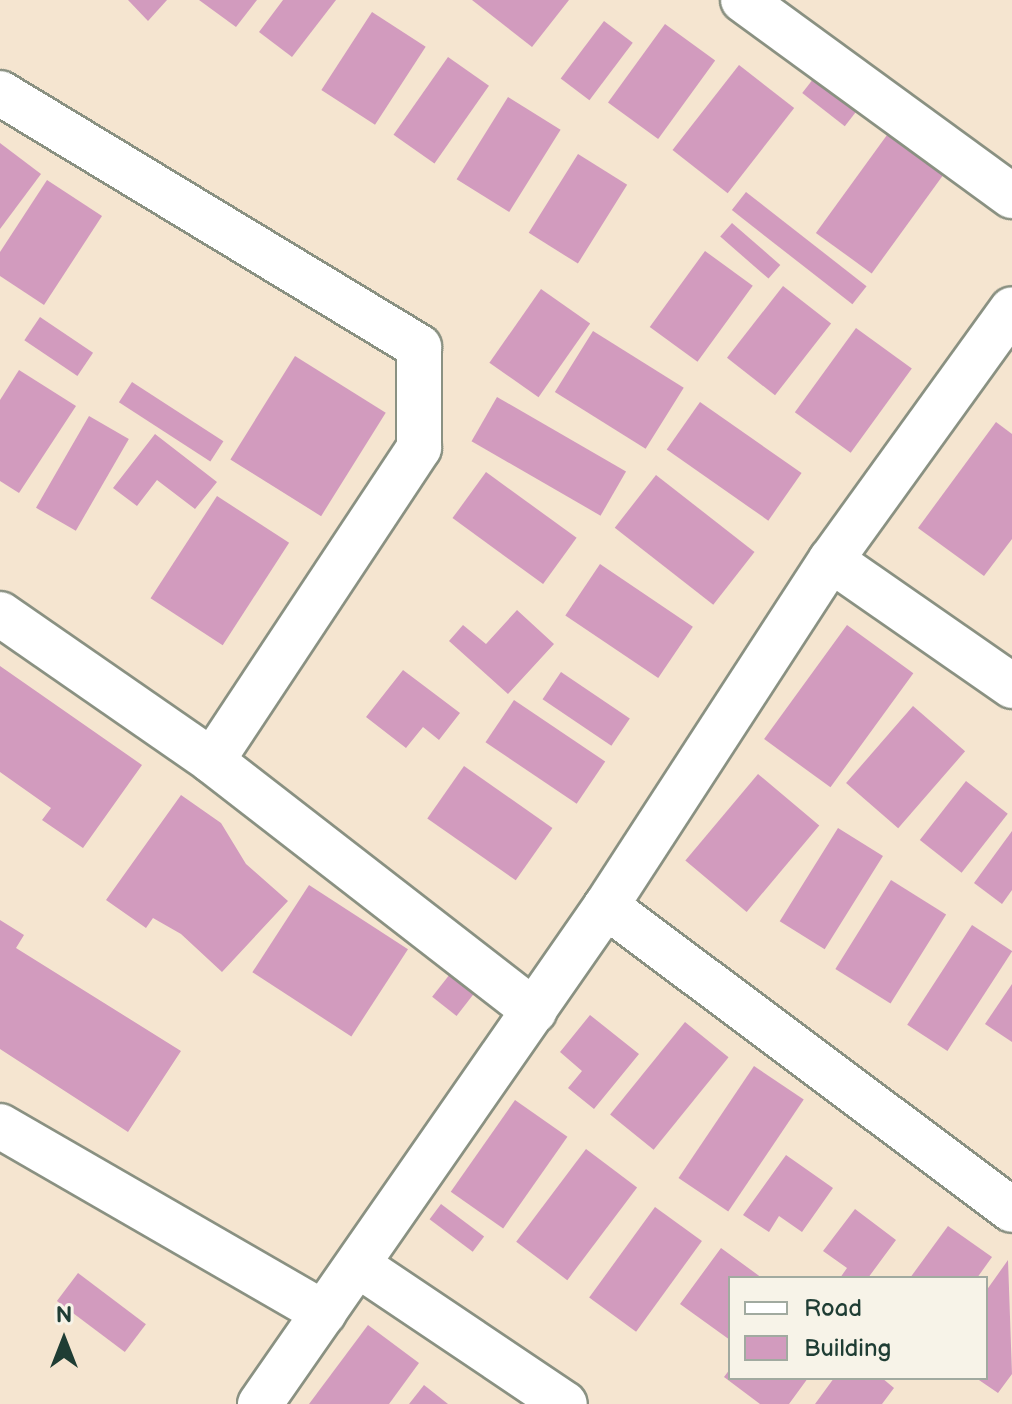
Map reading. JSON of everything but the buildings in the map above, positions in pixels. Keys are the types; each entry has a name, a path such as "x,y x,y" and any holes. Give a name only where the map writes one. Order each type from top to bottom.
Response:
{"street":[{"path":"743,0 1012,196"},
{"path":"0,93 419,347 419,448 212,761"},
{"path":"260,1404 606,906 831,560 1012,309"},
{"path":"831,560 1012,686"},
{"path":"0,614 212,761 534,1011"},
{"path":"606,906 1012,1210"},
{"path":"0,1126 324,1313"},
{"path":"358,1265 565,1404"}]}
